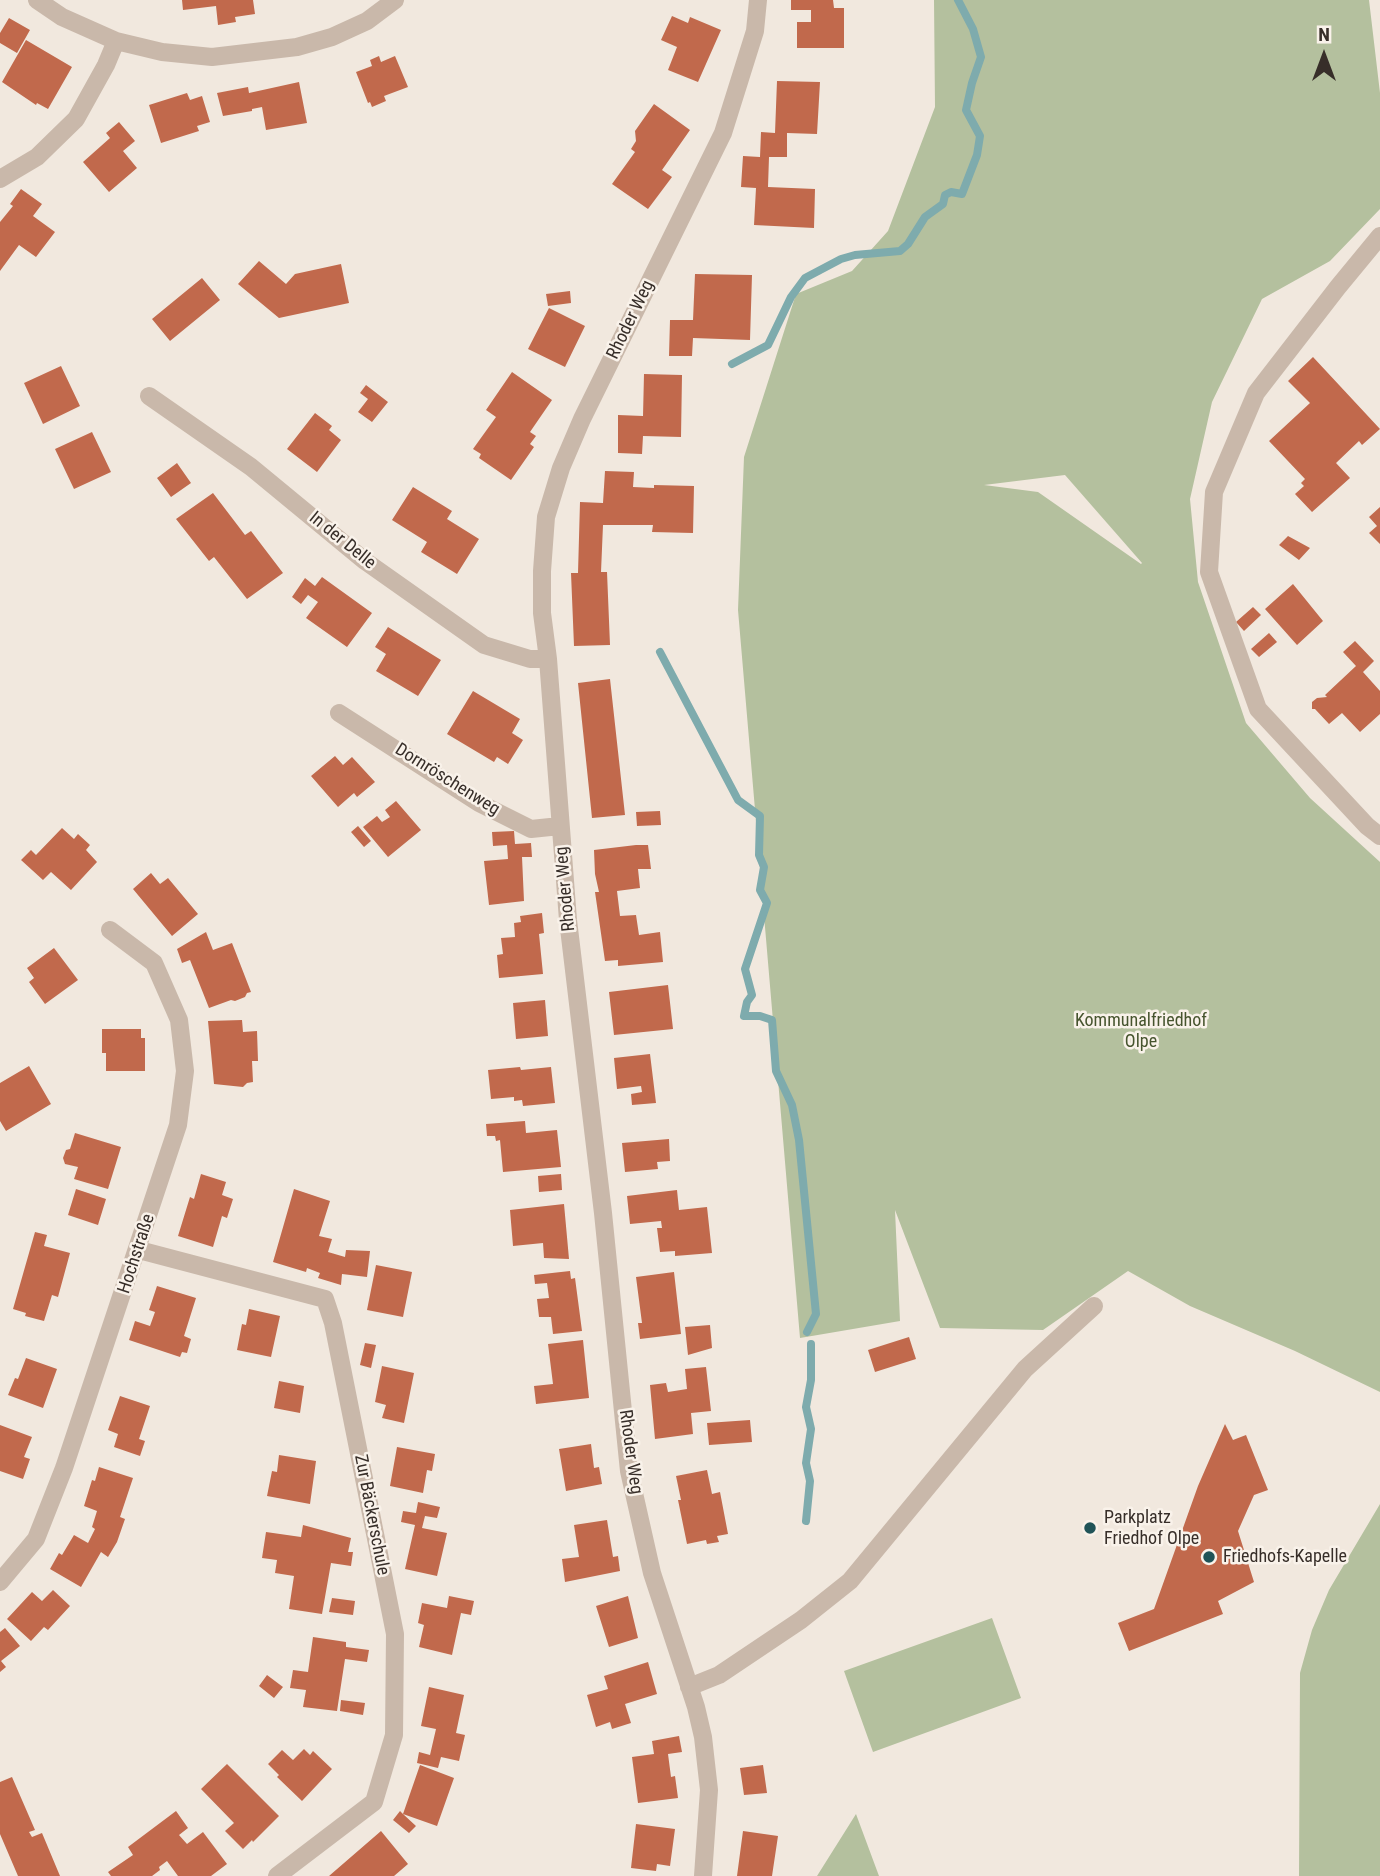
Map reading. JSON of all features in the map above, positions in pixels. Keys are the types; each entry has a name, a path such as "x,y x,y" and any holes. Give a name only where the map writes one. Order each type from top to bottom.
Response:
{"street":[{"path":"37,0 62,17 116,41 162,52 212,57 297,47 332,37 367,21 395,0"},
{"name":"Rhoder Weg","path":"703,1876 709,1790 703,1737 690,1687 652,1573 629,1471 603,1213 568,920 542,613 542,571 546,517 561,468 582,419 723,134 755,31 758,0"},
{"path":"0,179 37,158 76,119 116,41"},
{"path":"1380,236 1256,393 1214,492 1209,572 1258,709 1367,826 1380,836"},
{"name":"In der Delle","path":"149,396 251,467 365,561 484,645 530,659 548,659"},
{"name":"Dornröschenweg","path":"339,713 479,803 531,829 560,826"},
{"name":"Hochstraße","path":"0,1582 36,1539 64,1468 139,1250 178,1125 185,1072 179,1020 155,963 110,930"},
{"name":"Zur Bäckerschule","path":"139,1250 325,1299 333,1323 395,1634 394,1735 374,1802 276,1876"},
{"path":"690,1687 719,1675 801,1620 850,1581 1025,1369 1094,1306"}],"green space":[{"name":"Kommunalfriedhof Olpe","path":"934,0 1369,0 1380,93 1380,209 1330,261 1262,299 1212,402 1190,499 1198,582 1246,723 1310,798 1380,862 1380,1392 1295,1351 1190,1306 1128,1271 1043,1330 940,1328 895,1210 900,1321 800,1338 738,610 744,457 796,294 852,271 888,231 935,107","holes":["1065,475 1142,563 1038,492 984,485"]},
{"path":"1380,1504 1380,1876 1299,1876 1300,1673 1312,1630 1329,1590"},
{"path":"992,1618 1021,1698 873,1752 844,1671"},
{"path":"856,1814 879,1876 817,1876"}],"building":[{"path":"182,0 253,0 255,14 235,17 236,22 218,25 216,6 183,10"},
{"path":"791,0 833,0 834,8 844,8 844,48 797,48 797,22 811,22 811,10 791,10"},
{"path":"672,16 688,23 690,17 721,30 698,82 668,70 677,47 661,40"},
{"path":"9,18 30,30 17,53 0,43 0,33"},
{"path":"26,40 72,67 48,109 37,103 36,105 2,82"},
{"path":"379,56 381,62 395,56 408,87 384,96 386,101 372,107 356,72 372,66 370,60"},
{"path":"777,81 820,82 817,134 787,133 787,157 769,157 768,187 815,189 814,228 754,225 756,188 741,187 743,156 760,157 761,132 775,133"},
{"path":"299,82 307,123 266,130 262,107 223,116 217,93 248,87 249,93"},
{"path":"187,93 190,100 202,96 210,122 197,126 199,131 161,143 149,105"},
{"path":"654,104 690,130 662,170 672,177 648,209 612,184 635,152 631,149 636,141 635,131"},
{"path":"119,122 135,141 123,151 137,168 109,192 83,162 110,138 106,133"},
{"path":"21,189 42,204 33,216 55,232 36,257 19,245 0,271 0,222 13,206 10,204"},
{"path":"259,261 286,284 295,274 341,264 349,303 279,318 238,284"},
{"path":"695,274 752,275 750,340 693,338 692,356 669,356 670,320 693,320"},
{"path":"202,278 220,300 170,341 152,319"},
{"path":"570,291 571,303 548,306 546,294"},
{"path":"549,308 585,326 565,367 528,349"},
{"path":"1313,357 1380,429 1362,445 1359,441 1336,463 1350,478 1312,512 1295,494 1304,486 1301,483 1305,479 1269,441 1310,403 1288,381"},
{"path":"61,366 80,406 43,424 24,383"},
{"path":"512,372 552,400 530,432 536,436 530,444 534,447 511,480 479,458 481,454 473,449 496,417 486,410"},
{"path":"644,374 682,375 681,437 643,436 642,454 618,453 618,415 643,416"},
{"path":"366,385 388,402 372,422 358,412 368,399 360,393"},
{"path":"315,413 332,426 329,430 341,440 317,472 287,449"},
{"path":"92,432 111,472 74,489 55,449"},
{"path":"177,463 191,483 171,497 157,478"},
{"path":"605,471 634,472 633,487 694,486 693,533 652,532 653,525 603,525 601,572 607,572 610,645 574,646 571,573 578,573 580,502 603,503"},
{"path":"413,487 452,511 447,519 479,539 457,574 421,552 427,542 392,520"},
{"path":"213,493 245,535 251,531 283,573 247,599 214,557 209,561 176,519"},
{"path":"1380,507 1380,544 1369,533 1377,526 1369,517"},
{"path":"1288,536 1310,548 1299,560 1279,545"},
{"path":"322,577 372,613 347,647 306,618 318,602 308,595 301,604 292,597 305,578 315,586"},
{"path":"1293,584 1323,621 1297,645 1265,609"},
{"path":"1253,607 1261,615 1244,631 1236,622"},
{"path":"388,627 441,660 418,696 376,671 386,654 375,647"},
{"path":"1269,633 1277,642 1259,657 1251,649"},
{"path":"1355,641 1374,661 1363,672 1380,691 1380,714 1360,732 1342,713 1329,724 1312,709 1312,702 1317,698 1327,697 1325,695 1356,666 1343,652"},
{"path":"610,679 625,815 592,818 578,683"},
{"path":"473,691 520,719 512,733 523,740 508,764 497,757 494,762 447,734"},
{"path":"335,756 343,765 352,757 375,782 357,797 354,793 338,807 311,776"},
{"path":"396,801 421,830 388,857 363,827 377,816 382,822 390,817 385,810"},
{"path":"660,811 661,825 637,826 636,812"},
{"path":"358,826 371,841 364,847 351,832"},
{"path":"62,828 74,839 78,834 90,845 86,850 97,862 71,890 51,872 43,880 21,860 31,850 36,855"},
{"path":"514,831 515,844 531,843 532,857 522,857 524,901 489,905 484,861 508,859 507,845 493,846 492,832"},
{"path":"648,845 651,869 638,869 640,888 617,891 620,916 636,915 639,935 660,932 663,962 618,966 618,960 605,961 595,892 599,892 594,850"},
{"path":"151,873 160,884 168,878 198,914 172,936 133,889"},
{"path":"542,913 544,933 539,934 543,974 499,978 497,955 503,954 501,938 515,937 514,923 521,922 520,916"},
{"path":"206,932 213,950 232,943 251,992 235,1001 209,1008 190,960 182,963 177,949"},
{"path":"54,948 78,980 45,1004 29,982 34,978 27,968"},
{"path":"668,985 673,1029 614,1035 609,992"},
{"path":"545,1000 548,1036 516,1039 513,1003"},
{"path":"242,1020 243,1032 257,1031 258,1061 252,1061 253,1082 243,1087 214,1084 208,1021"},
{"path":"102,1029 141,1029 141,1038 145,1038 145,1071 106,1071 106,1053 102,1053"},
{"path":"650,1054 656,1103 632,1105 631,1094 642,1092 641,1086 617,1089 614,1058"},
{"path":"29,1066 51,1104 6,1131 0,1121 0,1083"},
{"path":"520,1067 521,1070 551,1067 555,1103 523,1106 522,1100 514,1101 514,1097 491,1099 488,1070"},
{"path":"525,1121 526,1133 557,1130 561,1167 503,1172 500,1140 496,1141 495,1136 487,1136 486,1124"},
{"path":"75,1133 121,1147 108,1189 74,1179 78,1167 65,1164 63,1158 66,1150 70,1149"},
{"path":"669,1139 670,1161 657,1162 658,1169 625,1172 622,1143"},
{"path":"201,1174 226,1182 222,1195 233,1199 227,1218 222,1216 213,1247 178,1236 190,1197 194,1199"},
{"path":"561,1174 562,1190 539,1192 538,1176"},
{"path":"76,1189 106,1199 98,1225 68,1215"},
{"path":"294,1189 330,1201 319,1236 332,1239 328,1252 345,1257 346,1250 370,1251 367,1277 342,1274 341,1285 318,1278 320,1273 307,1268 306,1272 273,1262"},
{"path":"677,1190 679,1210 707,1207 712,1253 675,1256 675,1251 660,1252 657,1228 662,1228 661,1221 630,1224 627,1196"},
{"path":"564,1204 569,1259 544,1258 543,1243 513,1246 510,1210"},
{"path":"35,1232 47,1235 44,1246 70,1253 58,1297 52,1295 44,1321 25,1316 26,1313 13,1309"},
{"path":"376,1265 412,1272 403,1317 367,1310"},
{"path":"570,1271 571,1279 575,1278 582,1331 553,1334 551,1317 539,1317 537,1299 549,1298 547,1283 535,1284 534,1275"},
{"path":"674,1272 681,1334 640,1339 638,1323 642,1323 636,1277"},
{"path":"157,1286 196,1298 184,1336 191,1339 187,1353 182,1352 180,1357 129,1340 135,1321 150,1326 155,1312 149,1310"},
{"path":"249,1309 280,1316 271,1357 237,1350 242,1324 246,1325"},
{"path":"710,1325 712,1348 688,1355 685,1327"},
{"path":"909,1337 916,1359 875,1372 868,1350"},
{"path":"583,1340 589,1398 536,1404 534,1386 553,1384 548,1344"},
{"path":"365,1343 376,1345 371,1368 360,1365"},
{"path":"26,1358 57,1369 43,1408 8,1395"},
{"path":"382,1366 414,1373 404,1423 382,1418 386,1405 375,1402"},
{"path":"706,1367 711,1411 691,1413 693,1434 655,1439 650,1385 666,1383 668,1392 687,1389 685,1369"},
{"path":"279,1381 304,1386 300,1413 274,1408"},
{"path":"120,1396 150,1406 139,1439 145,1441 140,1456 114,1447 118,1434 108,1430"},
{"path":"750,1420 752,1442 709,1445 707,1423"},
{"name":"Friedhofs-Kapelle","path":"1225,1424 1233,1440 1246,1435 1268,1490 1254,1495 1238,1531 1254,1582 1218,1601 1223,1614 1129,1651 1118,1623 1154,1609 1198,1486"},
{"path":"0,1425 32,1437 24,1457 30,1459 23,1479 0,1471"},
{"path":"591,1444 594,1468 599,1467 602,1484 566,1491 559,1449"},
{"path":"397,1447 435,1454 432,1471 427,1470 423,1493 390,1486"},
{"path":"279,1455 316,1461 310,1504 267,1496 272,1471 277,1472"},
{"path":"99,1467 133,1478 120,1517 125,1519 117,1542 108,1557 101,1552 81,1587 50,1569 74,1535 88,1543 95,1529 92,1527 97,1511 84,1506"},
{"path":"707,1470 712,1494 720,1492 728,1534 717,1536 719,1542 707,1544 706,1540 687,1544 676,1476"},
{"path":"418,1502 440,1507 437,1518 425,1516 422,1528 447,1533 437,1576 405,1569 415,1525 401,1522 403,1511 416,1513"},
{"path":"607,1520 613,1557 618,1556 620,1571 565,1582 562,1559 579,1557 574,1525"},
{"path":"303,1525 351,1538 348,1552 353,1552 351,1566 331,1563 322,1614 289,1609 294,1576 275,1573 277,1560 262,1558 266,1532 301,1537"},
{"path":"53,1590 70,1606 48,1630 44,1627 31,1641 7,1619 32,1592 42,1601"},
{"path":"449,1596 474,1601 471,1615 461,1613 452,1655 419,1647 424,1625 418,1623 422,1603 447,1608"},
{"path":"628,1596 638,1638 609,1647 596,1606"},
{"path":"332,1598 355,1601 353,1615 329,1612"},
{"path":"5,1628 20,1646 1,1661 6,1667 0,1672 0,1632"},
{"path":"313,1637 346,1642 346,1647 369,1650 367,1662 345,1659 337,1711 303,1707 306,1690 290,1688 293,1670 308,1672"},
{"path":"648,1662 657,1694 625,1704 631,1723 612,1729 610,1722 596,1727 587,1695 608,1689 604,1676"},
{"path":"267,1675 283,1687 274,1698 259,1686"},
{"path":"429,1687 464,1695 456,1733 465,1735 459,1761 441,1757 438,1768 417,1763 419,1752 430,1755 436,1729 421,1726"},
{"path":"341,1700 365,1703 363,1715 340,1711"},
{"path":"679,1736 682,1752 668,1754 671,1777 675,1776 678,1798 638,1803 632,1757 654,1754 652,1741"},
{"path":"304,1749 310,1755 313,1751 332,1769 302,1801 277,1777 279,1775 268,1764 282,1750 293,1760"},
{"path":"227,1764 279,1816 243,1849 225,1831 234,1823 201,1789"},
{"path":"420,1765 454,1778 437,1826 403,1814"},
{"path":"763,1765 767,1793 744,1795 740,1768"},
{"path":"12,1777 35,1830 29,1832 32,1837 42,1833 60,1876 18,1876 0,1834 0,1782"},
{"path":"176,1811 188,1828 179,1835 187,1844 203,1832 227,1864 211,1876 178,1876 167,1861 152,1876 111,1876 108,1872 133,1855 128,1847"},
{"path":"400,1811 416,1826 409,1833 393,1820"},
{"path":"636,1824 675,1829 670,1866 657,1864 656,1871 631,1868"},
{"path":"381,1831 408,1864 394,1876 329,1876"},
{"path":"743,1831 778,1836 772,1876 737,1876"}],"waterway":[{"path":"732,364 768,345 791,297 805,278 841,259 855,255 900,251 908,244 925,217 943,204 945,195 951,192 962,194 977,155 980,136 966,110 981,57 973,29 958,0"},
{"path":"660,652 738,800 760,816 759,855 764,867 760,890 767,903 745,969 752,995 747,1002 744,1016 760,1016 772,1020 776,1071 792,1105 799,1140 816,1314 807,1332"},
{"path":"806,1521 810,1481 806,1463 811,1429 806,1407 811,1380 811,1344"}],"place":[{"name":"Parkplatz Friedhof Olpe","path":"1090,1528"},
{"name":"Friedhofs-Kapelle","path":"1209,1557"}]}
